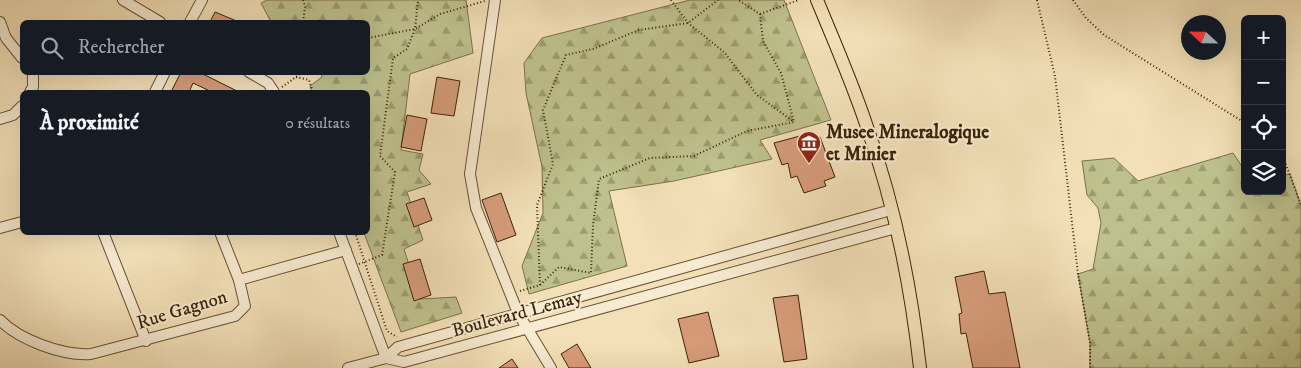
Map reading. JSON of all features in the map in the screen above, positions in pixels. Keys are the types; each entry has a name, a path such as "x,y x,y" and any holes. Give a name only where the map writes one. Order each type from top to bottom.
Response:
{"main road":[{"path":"817,0 866,124 891,210 915,322 920,368"}],"street":[{"path":"123,0 157,20"},
{"path":"191,20 202,0"},
{"path":"495,0 470,174 476,208 518,314 551,368"},
{"path":"0,22 6,38 20,56"},
{"path":"31,90 33,75"},
{"path":"156,90 164,75"},
{"path":"254,75 268,83 273,90"},
{"path":"0,118 14,115 20,108"},
{"name":"Boulevard Lemay","path":"386,358 398,346 891,210"},
{"path":"0,228 20,223"},
{"name":"Boulevard Lemay","path":"348,368 386,358 404,362 896,228"},
{"path":"104,235 146,341"},
{"path":"221,235 239,280"},
{"path":"340,235 386,358"},
{"path":"795,237 801,254"},
{"name":"Rue Gagnon","path":"0,320 10,330 30,340 77,355 91,354 235,316 245,306 239,280 346,250"},
{"path":"650,277 657,293"}],"path":[{"path":"302,0 305,7 303,20"},
{"path":"352,266 382,255 395,172 380,156 393,58 407,49 415,29 418,0"},
{"path":"370,38 415,29 440,14 487,0"},
{"path":"671,0 688,23 724,52 757,95 794,122"},
{"path":"540,285 537,205 553,164 543,110 566,55 593,49 639,30 688,23 718,0"},
{"path":"738,0 760,14"},
{"path":"760,14 799,0"},
{"path":"1038,0 1055,76 1078,274 1090,343 1090,368"},
{"path":"1073,0 1086,18 1104,35 1241,121"},
{"path":"760,14 763,41 781,73 794,122"},
{"path":"277,90 299,75"},
{"path":"296,77 309,80 312,90"},
{"path":"510,294 540,285 559,267 591,273 593,225 599,179 650,158 694,156 747,131 794,122"},
{"path":"1286,165 1301,205"},
{"path":"356,235 387,331 400,339"}],"green space":[{"path":"267,0 466,0 473,53 410,74 401,150 423,154 419,170 431,184 407,192 423,240 404,249 420,299 456,297 462,313 401,332 365,235 370,235 370,90 311,90 310,86 322,77 322,75 370,75 370,20 270,20 261,3"},
{"path":"690,0 784,0 831,120 760,140 772,159 674,181 609,191 627,266 529,294 522,266 543,213 542,167 526,93 524,63 542,38"},
{"path":"1233,153 1241,165 1241,195 1286,195 1286,174 1290,174 1301,205 1301,368 1090,368 1090,343 1078,274 1093,269 1101,223 1098,208 1087,195 1082,161 1114,158 1138,181"}],"building":[{"path":"215,12 234,20 211,20"},
{"path":"180,75 205,75 235,90 208,90 193,83 190,90 172,90"},
{"path":"437,77 460,81 454,116 431,113"},
{"path":"407,115 427,119 421,151 401,147"},
{"name":"Musee Mineralogique et Minier","path":"811,133 813,139 820,137 835,177 824,181 826,186 804,193 797,176 791,178 788,163 782,165 774,143"},
{"path":"501,193 516,235 497,242 482,200"},
{"path":"424,198 432,220 414,227 406,204"},
{"path":"420,259 431,295 414,301 403,264"},
{"path":"984,271 989,294 1005,292 1020,368 973,368 966,333 961,334 959,314 962,313 955,277"},
{"path":"798,295 807,359 784,362 773,298"},
{"path":"708,312 719,356 689,363 678,319"},
{"path":"577,344 591,368 569,368 561,354"},
{"path":"512,359 518,368 499,368"}],"place":[{"name":"Musee Mineralogique et Minier","path":"809,164"}]}
